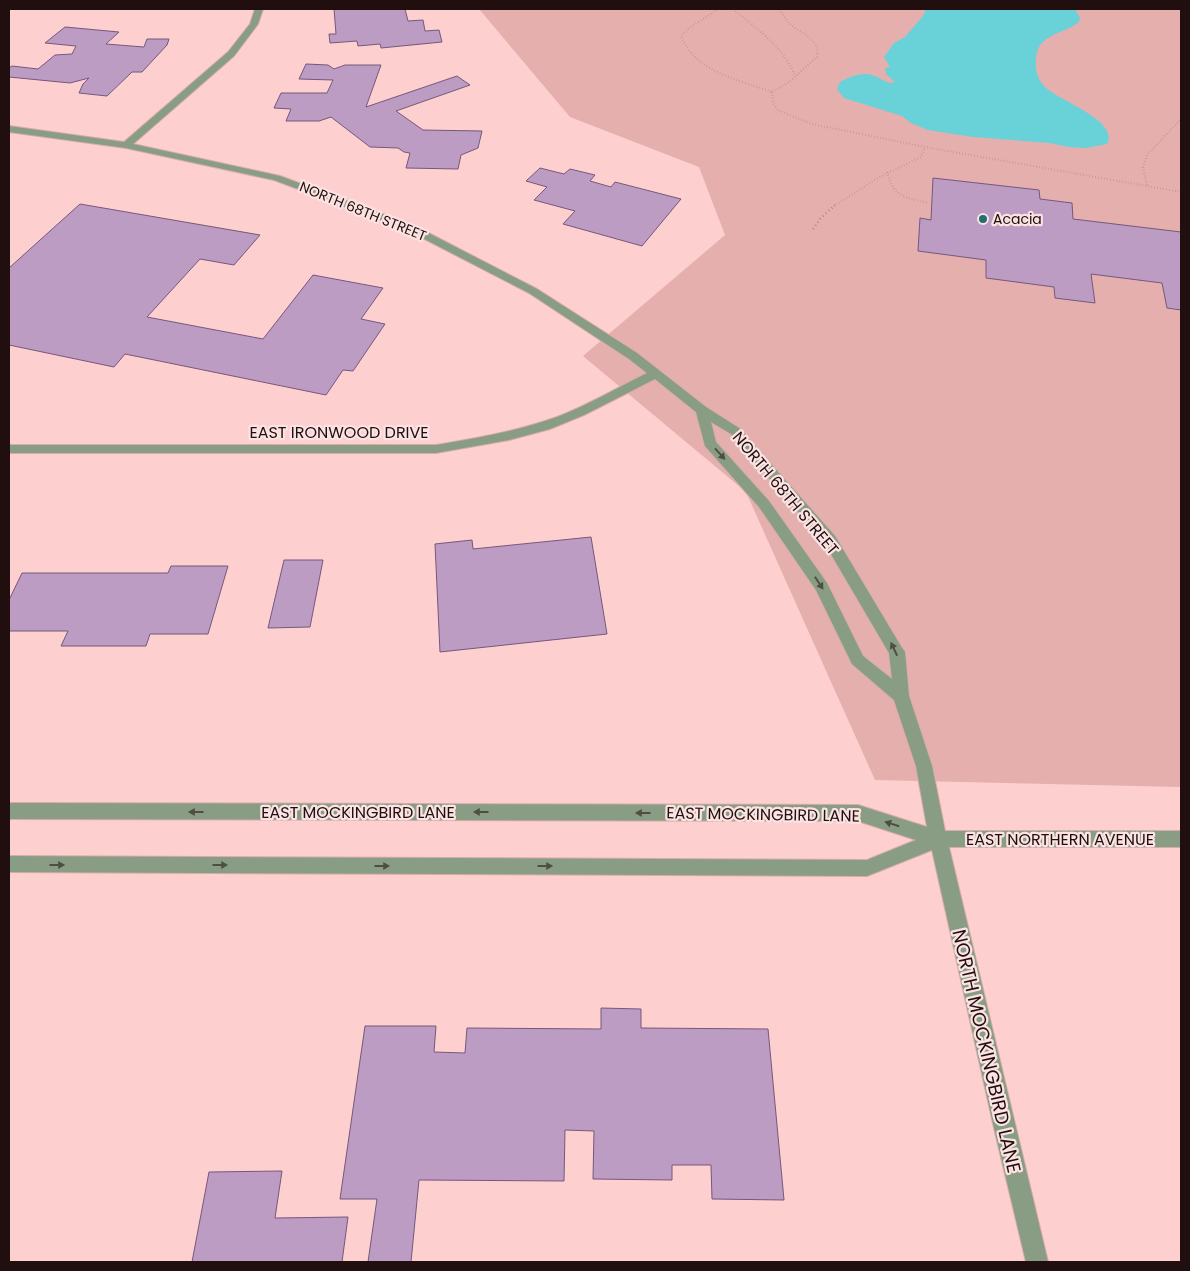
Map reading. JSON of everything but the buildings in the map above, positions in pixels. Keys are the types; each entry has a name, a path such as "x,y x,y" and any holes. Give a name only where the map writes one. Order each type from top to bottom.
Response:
{"street":[{"path":"126,145 231,54 254,24 259,9"},
{"name":"NORTH 68TH STREET","path":"9,129 126,145 277,178 411,228 533,291 633,356 702,410 735,431 830,540 897,652 902,696 924,766 938,839"},
{"name":"EAST IRONWOOD DRIVE","path":"9,449 436,449 491,440 545,425 579,413 656,374"},
{"name":"NORTH 68TH STREET","path":"702,410 710,443 764,504 822,587 857,660 902,696"},
{"name":"EAST MOCKINGBIRD LANE","path":"9,812 858,813 938,839"},
{"path":"9,864 867,868 938,839"},
{"name":"EAST NORTHERN AVENUE","path":"938,839 1181,839"},
{"name":"NORTH MOCKINGBIRD LANE","path":"938,839 1004,1128 1037,1262"}],"path":[{"path":"719,9 685,29 681,36 682,44 688,53 716,72 772,92"},
{"path":"733,9 780,49 793,68 795,76"},
{"path":"772,92 817,57 818,50 815,42 789,23 779,9"},
{"path":"772,92 773,102 777,110 812,124 924,147 1181,192"},
{"path":"1147,185 1143,167 1144,160 1153,148 1173,131 1181,119"},
{"path":"813,229 817,220 845,199 887,172 921,157 924,147"},
{"path":"887,172 891,187 905,196 929,203"}],"shaded area":[{"path":"479,9 1181,9 1181,787 875,780 746,492 583,356 725,235 699,167 570,117"}],"water":[{"path":"925,9 1075,9 1080,18 1079,22 1050,37 1040,45 1036,57 1037,71 1044,86 1051,92 1085,111 1104,127 1109,135 1107,144 1086,148 1069,147 1049,143 973,137 928,130 911,123 902,116 844,98 837,89 840,82 848,78 868,74 886,82 895,82 886,74 885,68 890,67 884,57 894,43 905,37 917,23 925,13"}],"place":[{"name":"Acacia","path":"983,219"}]}
